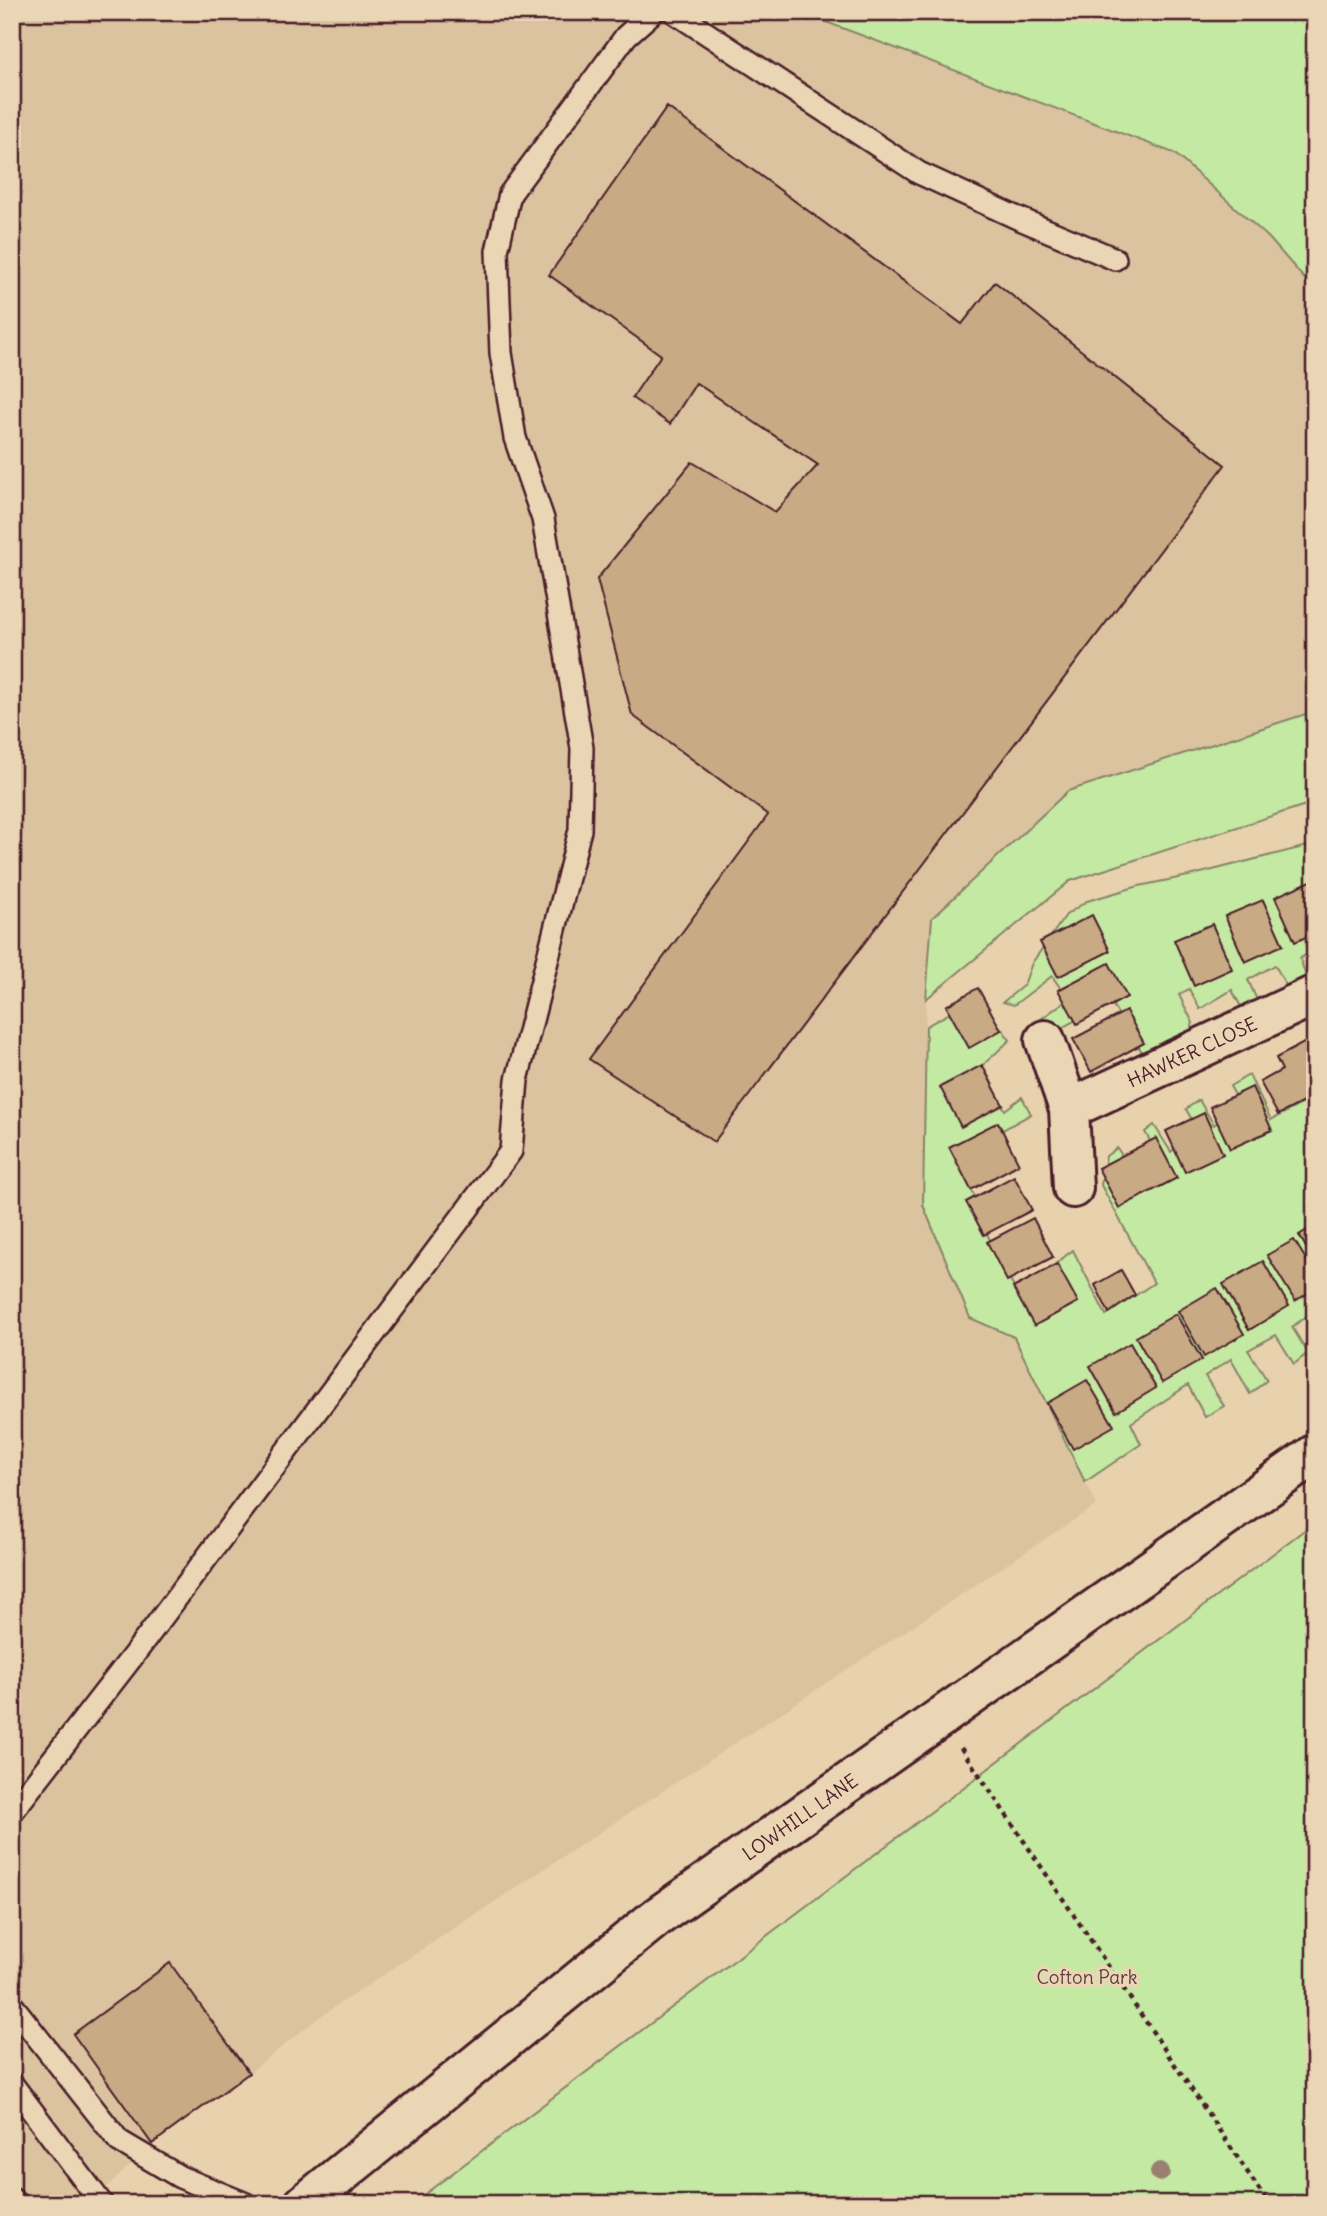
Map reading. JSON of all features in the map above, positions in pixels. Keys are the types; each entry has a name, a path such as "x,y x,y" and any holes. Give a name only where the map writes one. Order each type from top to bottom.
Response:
{"street":[{"name":"HAWKER CLOSE","path":"1069,1109 1315,995"},
{"path":"1045,1040 1069,1109 1073,1188"},
{"name":"LOWHILL LANE","path":"304,2204 657,1917 1315,1454"}],"lane":[{"path":"12,1812 145,1641 511,1151 517,1080 580,830 582,748 543,519 513,425 501,353 496,251 509,194 626,36 653,12"},
{"path":"674,12 919,173 1115,259"},
{"path":"12,2005 119,2141 180,2176 246,2204"},
{"path":"12,2084 102,2204"},
{"path":"12,2199 16,2204"}],"path":[{"path":"940,1718 1269,2204"}],"shaded area":[{"path":"12,12 1315,12 1315,711 1068,791 932,918 926,999 923,1205 970,1318 1014,1337 1097,1505 321,2016 152,2144 90,2204 12,2204"}],"green space":[{"path":"788,12 1315,12 1315,291 1269,238 1174,153 813,17"},
{"path":"1315,711 1315,802 1070,881 926,999 932,918 1068,791"},
{"path":"1315,844 1315,951 1300,958 1309,986 1291,995 1275,965 1248,980 1261,1009 1247,1018 1232,990 1200,1009 1189,989 1179,995 1193,1023 1189,1035 1147,1060 1110,1001 1047,1036 1038,1031 1041,1019 1068,999 1052,976 1014,1005 1003,1002 1024,985 1032,963 1066,915 1087,901"},
{"path":"978,998 1010,1040 983,1065 1005,1110 1022,1097 1031,1114 955,1157 982,1211 977,1214 1017,1294 1073,1250 1106,1315 1154,1283 1101,1185 1106,1156 1117,1148 1127,1163 1153,1146 1145,1132 1154,1125 1171,1152 1196,1127 1186,1109 1199,1100 1214,1125 1240,1104 1230,1086 1249,1075 1271,1120 1315,1097 1315,1310 1292,1327 1308,1353 1294,1364 1276,1335 1248,1350 1267,1380 1250,1394 1231,1359 1205,1376 1224,1406 1205,1417 1188,1385 1131,1423 1141,1444 1085,1482 1014,1337 970,1318 923,1205 926,1026"},
{"name":"Cofton Park","path":"1315,1522 1315,2204 412,2204 442,2181"}],"building":[{"path":"667,107 962,324 995,282 1225,465 714,1142 589,1059 768,815 632,715 597,579 692,462 775,512 818,465 696,383 670,424 632,398 661,355 549,275"},
{"path":"1313,880 1315,933 1295,942 1275,897"},
{"path":"1263,900 1283,945 1245,962 1225,916"},
{"path":"1092,915 1110,951 1058,977 1040,942"},
{"path":"1212,924 1232,969 1194,986 1174,940"},
{"path":"1109,963 1127,997 1077,1024 1058,990"},
{"path":"978,988 1001,1030 969,1048 946,1006"},
{"path":"1126,1011 1144,1043 1091,1072 1073,1039"},
{"path":"1311,1039 1315,1046 1315,1096 1278,1115 1260,1082 1282,1070 1276,1058"},
{"path":"982,1065 1003,1105 961,1127 940,1087"},
{"path":"1252,1087 1272,1130 1230,1149 1210,1107"},
{"path":"1204,1113 1223,1154 1185,1172 1166,1131"},
{"path":"998,1122 1019,1164 971,1190 949,1147"},
{"path":"1156,1138 1177,1178 1119,1208 1098,1168"},
{"path":"1014,1176 1032,1210 984,1235 966,1202"},
{"path":"1033,1218 1053,1257 1007,1281 987,1242"},
{"path":"1315,1225 1315,1263 1299,1235"},
{"path":"1294,1240 1315,1274 1315,1289 1295,1301 1267,1255"},
{"path":"1263,1261 1289,1306 1249,1330 1223,1284"},
{"path":"1057,1264 1078,1302 1034,1326 1013,1288"},
{"path":"1121,1270 1135,1295 1109,1313 1095,1285"},
{"path":"1217,1288 1244,1334 1204,1357 1178,1311"},
{"path":"1176,1314 1202,1360 1162,1383 1136,1337"},
{"path":"1130,1343 1156,1388 1116,1412 1090,1366"},
{"path":"1087,1380 1114,1426 1073,1449 1047,1403"},
{"path":"170,1963 249,2073 152,2144 73,2034"}]}
